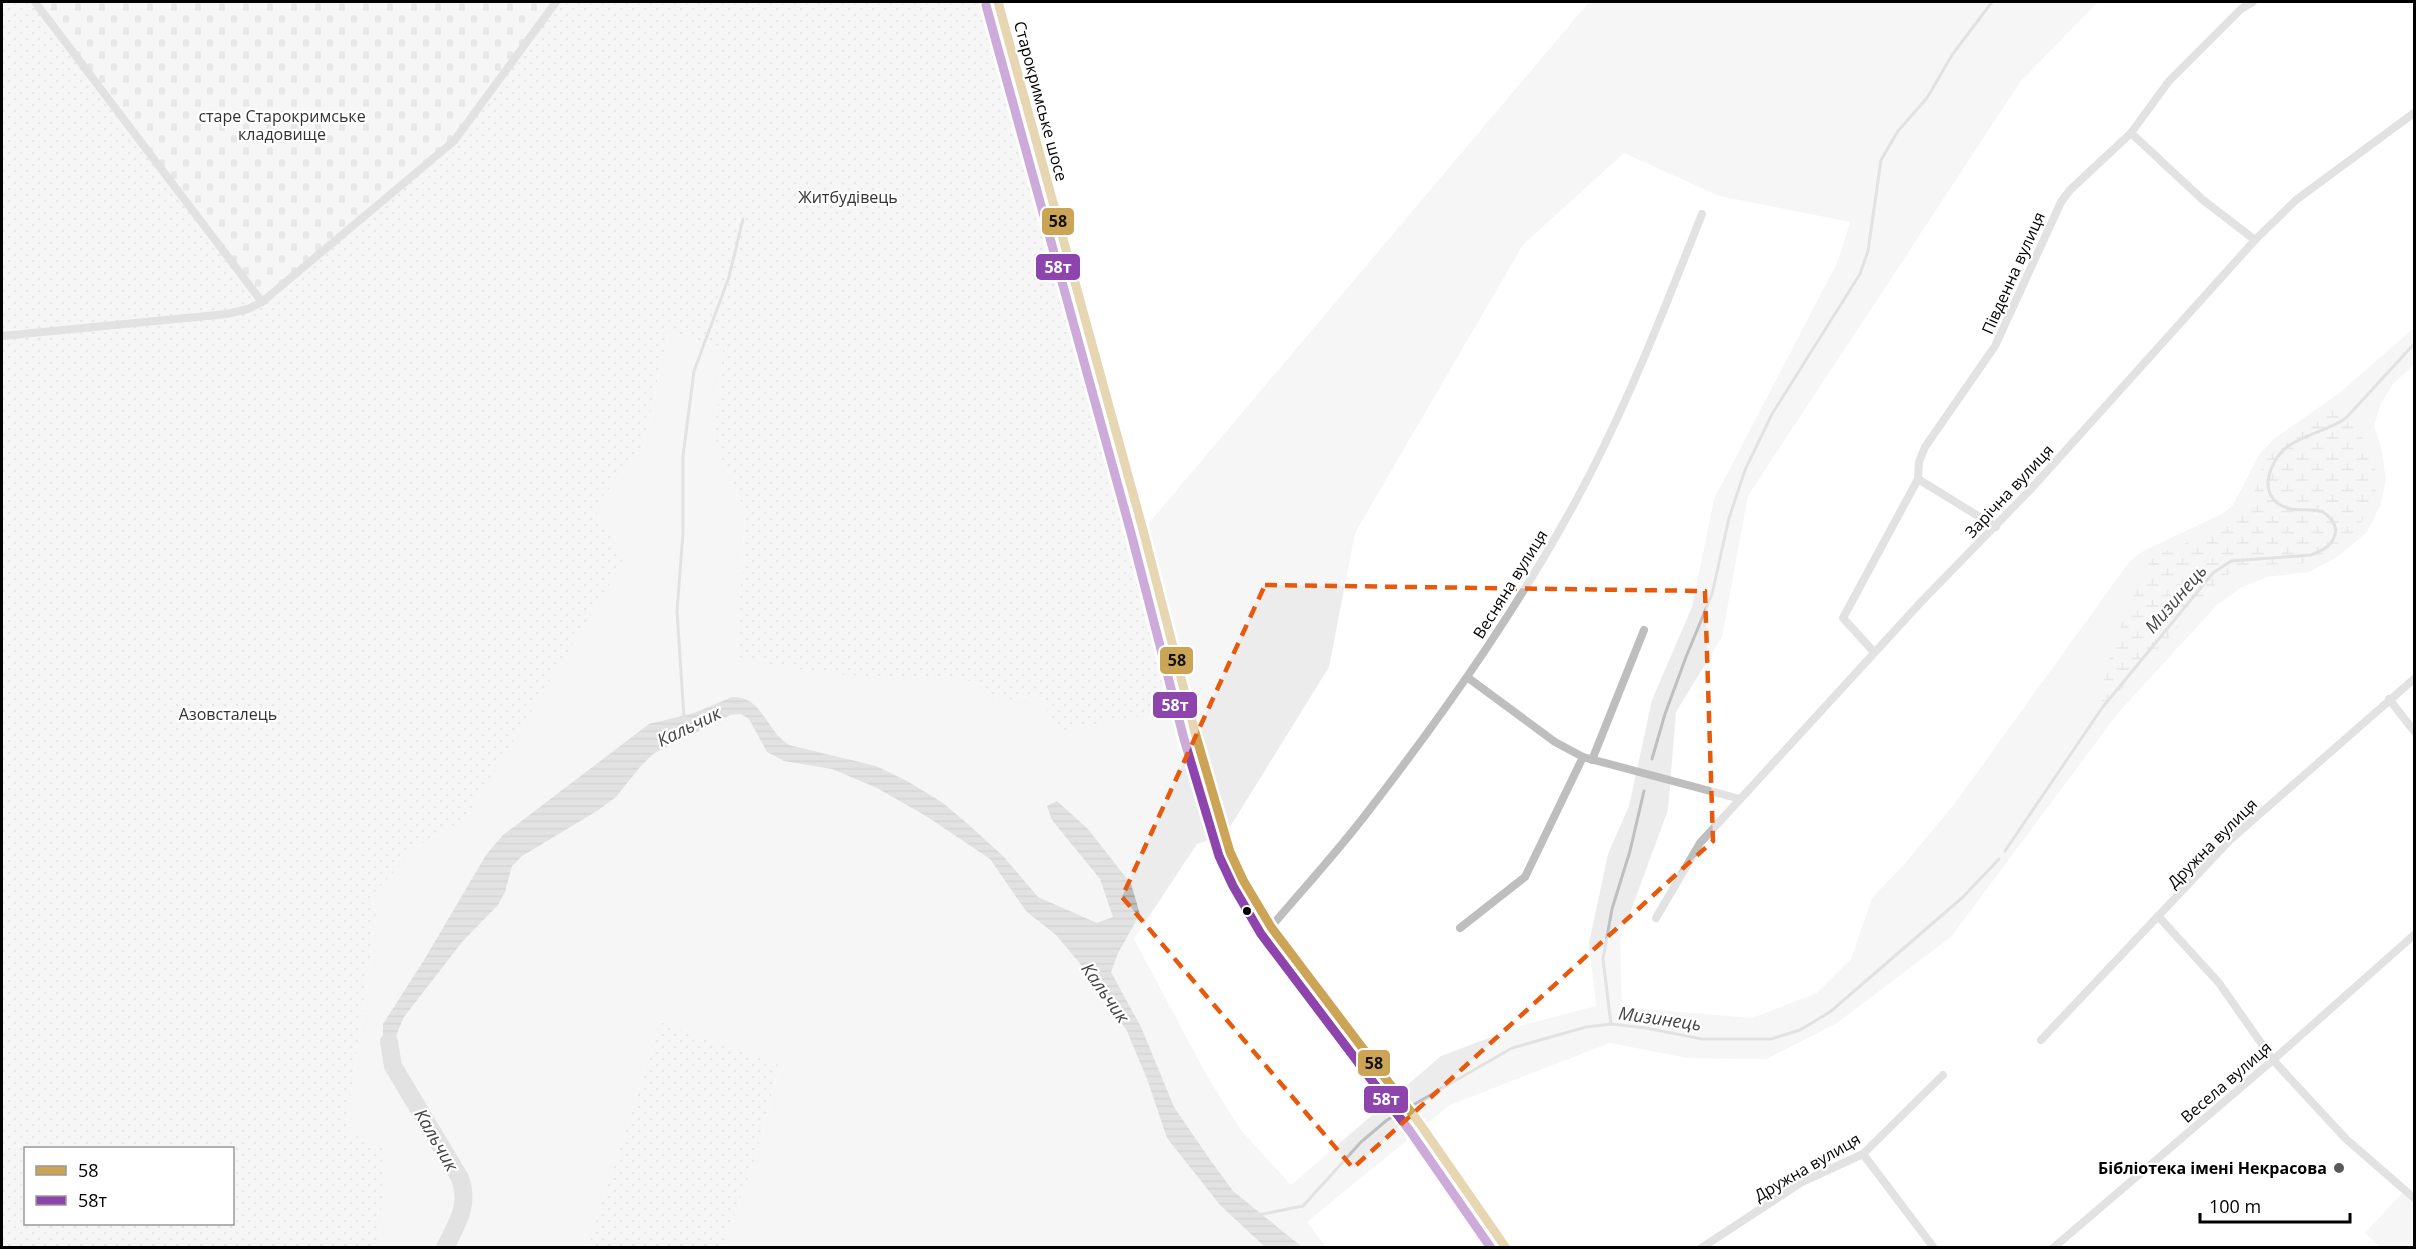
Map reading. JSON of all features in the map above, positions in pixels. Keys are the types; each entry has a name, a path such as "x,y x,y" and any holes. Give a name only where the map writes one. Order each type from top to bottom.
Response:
{"street":[{"path":"35,2 262,302"},
{"path":"2,336 227,314 248,309 262,302 454,141 556,2"},
{"name":"Старокримське шосе","path":"998,2 1143,530 1196,736 1225,835 1243,880 1271,927 1398,1093 1506,1248"},
{"name":"Південна вулиця","path":"1874,652 1843,618 1918,479 1919,462 1925,447 1998,340 2061,202 2070,190 2132,134 2169,81 2241,9 2253,2"},
{"name":"Зарічна вулиця","path":"1656,918 1700,843 1874,652 1996,527 2255,240 2295,200 2415,113"},
{"path":"2132,134 2203,200 2255,240"},
{"name":"Весняна вулиця","path":"1271,927 1369,811 1467,677 1532,578 1589,476 1641,369 1702,214"},
{"path":"1918,479 1996,527"},
{"path":"1460,928 1525,877 1588,759 1644,630"},
{"path":"1467,677 1555,742 1588,759 1740,799"},
{"name":"Дружна вулиця","path":"2041,1040 2230,840 2415,678"},
{"path":"2389,699 2415,731"},
{"path":"2158,916 2219,983 2273,1060 2346,1139 2415,1198"},
{"name":"Весела вулиця","path":"2053,1248 2273,1060 2415,934"},
{"name":"Дружна вулиця","path":"1701,1248 1802,1182 1863,1154 1943,1075"},
{"path":"1863,1154 1934,1248"}],"highlighted area":[{"path":"1265,585 1705,591 1713,841 1353,1168 1122,897"}],"green space":[{"path":"2,2 36,2 262,301 454,141 556,2 998,2 1189,707 1060,731 1037,694 1003,701 973,681 828,674 737,658 745,511 714,440 723,348 668,332 643,446 594,508 624,561 466,817 443,833 420,844 371,896 376,913 346,1131 386,1149 378,1247 2,1248"},
{"name":"старе Старокримське кладовище","path":"36,2 556,2 454,141 262,302"},
{"path":"1589,2 2098,2 2021,81 1748,496 1722,637 1676,712 1668,810 1620,940 1622,1007 1752,1018 1817,993 1851,959 1872,898 1907,861 1955,803 2129,562 2143,551 2222,514 2233,505 2259,455 2275,438 2338,394 2414,328 2414,365 2394,383 2381,403 2374,426 2382,451 2386,480 2381,504 2367,532 2337,557 2309,572 2267,577 2242,587 2217,605 2118,713 1951,937 1837,1023 1767,1059 1687,1058 1610,1043 1450,1105 1307,1222 1326,1247 723,1247 756,1156 779,1066 660,1022 588,1247 378,1247 346,1131 376,913 371,896 420,844 443,833 466,817 483,789 594,508 643,446 668,332 723,348 714,440 745,511 737,658 973,681 1003,701 1038,694 1060,731 1114,720 1143,530","holes":["1624,153 1719,196 1850,222 1838,261 1714,499 1692,607 1652,700 1629,806 1608,854 1589,943 1596,1006 1523,1025 1441,1056 1291,1185 1240,1129 1206,1074 1134,939 1197,844 1225,835 1329,667 1355,533 1523,245"]},
{"path":"2331,411 2342,415 2356,428 2370,451 2375,466 2377,482 2374,497 2359,525 2342,544 2309,562 2251,566 2234,571 2223,578 2204,596 2134,677 2102,708 2102,692 2111,655 2148,564 2156,555 2217,529 2238,516 2250,504 2262,467 2271,453 2295,432"},
{"path":"660,1022 779,1065 756,1156 723,1247 588,1247"},
{"path":"2402,1193 2414,1204 2414,1247 2380,1247 2365,1233"}],"water":[{"path":"732,697 751,702 781,739 789,745 876,766 907,781 943,803 1004,857 1038,897 1097,923 1113,917 1100,879 1052,820 1047,806 1057,801 1088,829 1131,884 1140,914 1118,953 1111,972 1141,1027 1174,1107 1233,1191 1302,1247 1265,1247 1220,1205 1167,1138 1147,1079 1127,1031 1087,972 1056,935 1026,911 990,859 926,816 877,788 832,769 784,761 767,752 749,719 741,714 730,715 653,754 616,797 522,856 512,866 505,892 498,905 462,942 404,1017 397,1033 393,1066 383,1039 383,1024 486,855 503,835 649,724 694,713"}],"waterway":[{"path":"1652,759 1665,714 1712,594 1729,518 1745,470 1772,414 1860,274 1868,251 1881,160 1898,131 1927,98 1952,55 1992,2"},
{"path":"684,718 677,611 683,533 683,456 694,371 729,277 743,219"},
{"name":"Мизинець","path":"2005,851 2102,708 2213,573 2231,561 2311,555 2331,543 2336,530 2330,517 2323,512 2290,509 2279,504 2272,498 2269,490 2270,471 2274,462 2287,447 2346,418 2414,344"},
{"path":"1611,1024 1603,959 1612,909 1630,851 1644,791"},
{"name":"Мизинець","path":"1258,1215 1303,1206 1361,1142 1387,1120 1512,1048 1586,1027 1611,1024 1702,1039 1771,1039 1800,1030 1830,1012 1963,897 1999,859"},
{"name":"Кальчик","path":"389,1042 393,1066 460,1178 463,1188 461,1214 445,1248"}],"transit line":[{"name":"58","path":"998,2 1143,530 1196,736 1230,852 1243,880 1271,927 1420,1124 1506,1248"},
{"name":"58т","path":"986,5 1131,533 1184,739 1219,856 1233,886 1261,934 1410,1131 1491,1248"}],"place":[{"name":"Бібліотека імені Некрасова","path":"2339,1168"}],"park label":[{"name":"Житбудівець","path":"848,197"},
{"name":"Азовсталець","path":"228,714"}]}
